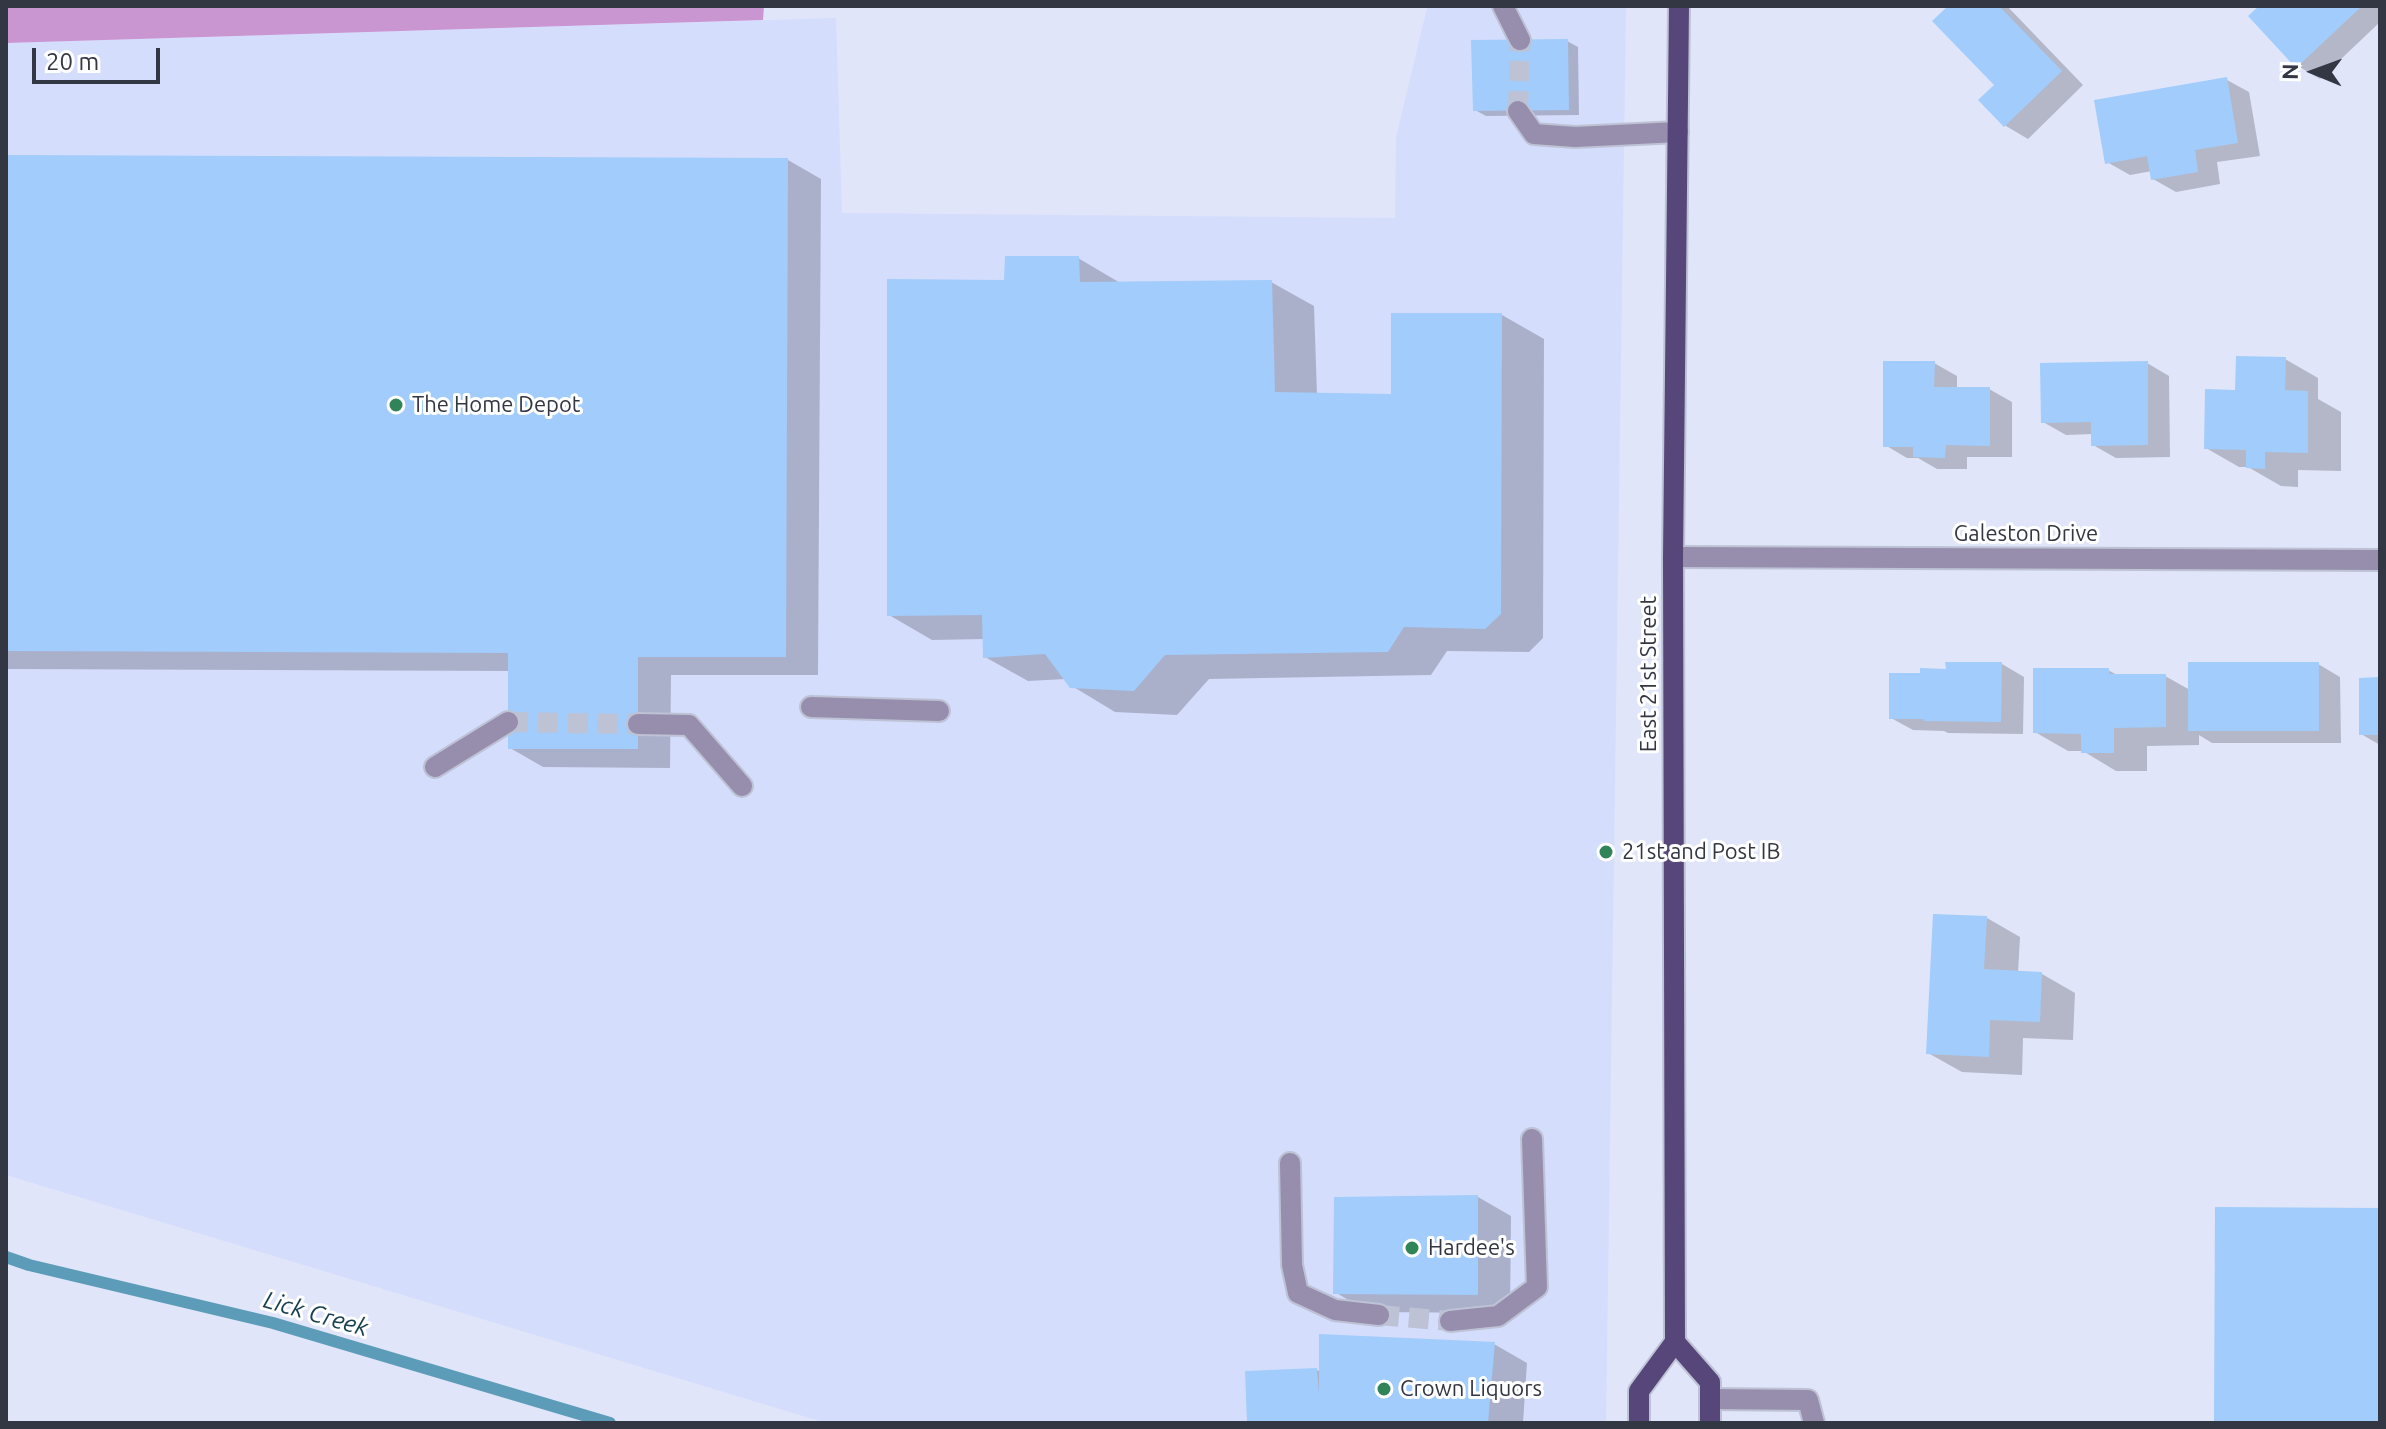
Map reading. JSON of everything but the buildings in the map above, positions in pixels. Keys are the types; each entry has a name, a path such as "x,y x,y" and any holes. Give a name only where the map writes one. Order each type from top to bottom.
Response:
{"main road":[{"name":"East 21st Street","path":"1675,1342 1673,557 1679,6"},
{"path":"1639,1423 1639,1391 1675,1342 1710,1382 1710,1423"}],"street":[{"path":"1503,6 1520,40"},
{"path":"1518,111 1534,134 1575,137 1678,132"},
{"name":"Galeston Drive","path":"1673,557 2380,560"},
{"path":"811,707 939,711"},
{"path":"435,767 508,722"},
{"path":"638,724 689,725 742,786"},
{"path":"1450,1321 1498,1316 1537,1287 1532,1139"},
{"path":"1290,1163 1292,1265 1298,1293 1335,1310 1379,1315"},
{"path":"1711,1399 1808,1400 1814,1423"}],"shaded area":[{"path":"6,6 764,6 763,20 6,43"},
{"path":"1626,7 1606,1423 826,1423 6,1175 6,43 836,18 842,213 1395,218 1396,137 1427,8"}],"waterway":[{"name":"Lick Creek","path":"6,1257 273,1323 610,1423"}],"tunnel":[{"path":"1518,111 1520,40"},
{"path":"508,722 638,724"},
{"path":"1379,1315 1450,1321"}],"place":[{"name":"The Home Depot","path":"396,405"},
{"name":"21st and Post IB","path":"1606,852"},
{"name":"Hardee's","path":"1412,1248"},
{"name":"Crown Liquors","path":"1384,1389"}]}
